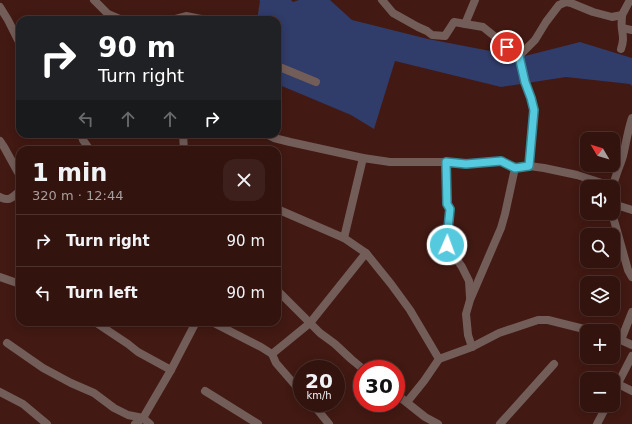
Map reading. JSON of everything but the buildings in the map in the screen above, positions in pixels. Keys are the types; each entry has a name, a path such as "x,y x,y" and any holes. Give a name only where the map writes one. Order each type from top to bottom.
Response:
{"street":[{"path":"382,0 393,13 432,35 445,36 454,22 483,27 519,56 534,110 529,166"},
{"path":"465,24 475,0"},
{"path":"621,48 624,34 622,28 622,15 630,0"},
{"path":"99,2 108,14 113,16"},
{"path":"519,56 535,40 546,22 562,2 570,3 593,12 612,17 622,15"},
{"path":"0,7 16,36"},
{"path":"622,28 632,30"},
{"path":"281,68 316,82"},
{"path":"614,180 623,155 632,118"},
{"path":"274,138 363,158 390,162 446,162 466,164 501,161 515,168 529,166 591,180"},
{"path":"0,141 16,168"},
{"path":"344,238 363,158"},
{"path":"446,162 447,204 450,209 448,229 444,235 447,245 462,267 469,281 470,300"},
{"path":"472,347 468,335 466,314 470,300 501,228 515,168"},
{"path":"0,197 10,199 16,194"},
{"path":"620,206 632,210"},
{"path":"281,211 344,238 366,253 410,310 439,359"},
{"path":"614,220 628,270 632,277"},
{"path":"272,354 310,323 366,253"},
{"path":"0,277 16,283"},
{"path":"281,294 320,333 335,344 353,361"},
{"path":"632,312 622,340 632,345"},
{"path":"438,424 407,402 424,382 439,359 472,347 499,333 538,320 548,320 580,328"},
{"path":"101,326 138,352 171,370"},
{"path":"136,424 143,418 171,370 194,326"},
{"path":"220,326 272,354 276,362 293,382"},
{"path":"7,343 43,368 94,393 114,408 143,418 150,424"},
{"path":"620,380 632,356"},
{"path":"500,424 554,364"},
{"path":"620,385 632,391"},
{"path":"205,391 258,424"},
{"path":"0,392 23,404 47,424"},
{"path":"319,412 329,424"},
{"path":"597,424 603,412"}],"shaded area":[{"path":"259,0 291,0 293,2 299,0 330,0 352,20 428,39 521,57 580,42 632,58 632,86 630,84 566,77 501,87 395,61 374,129 351,115 281,86 281,16 258,16"}],"route":[{"path":"447,245 444,235 448,229 450,209 447,204 446,162 466,164 501,161 515,168 529,166 534,110 519,56 507,47"}]}
